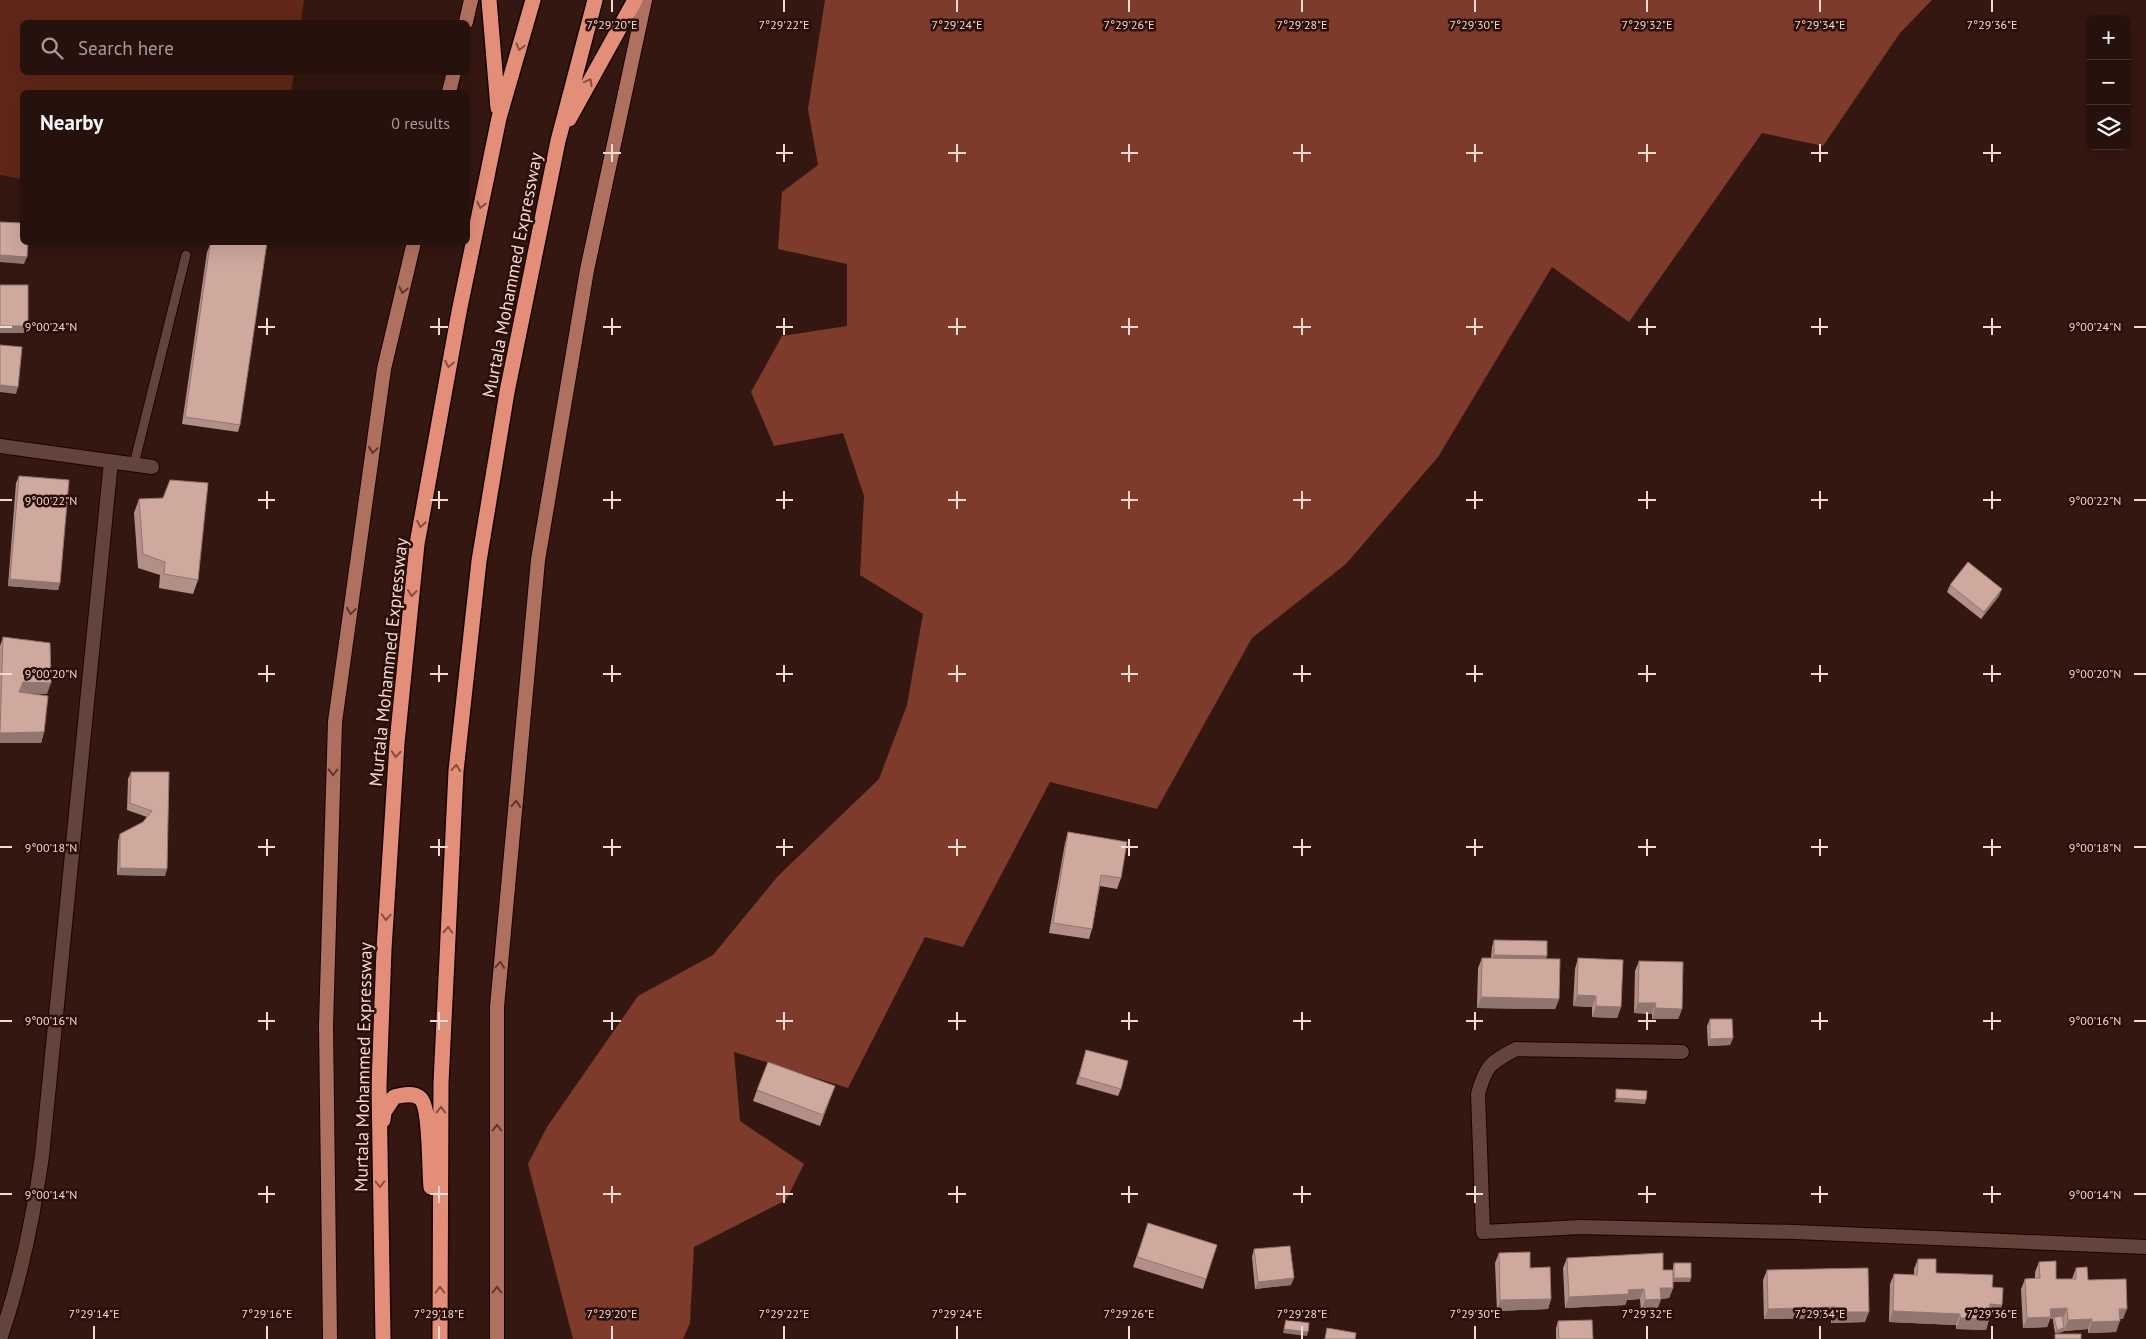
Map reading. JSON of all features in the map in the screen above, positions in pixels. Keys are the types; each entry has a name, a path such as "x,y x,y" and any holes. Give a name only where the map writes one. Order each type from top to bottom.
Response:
{"highway":[{"path":"489,0 499,118"},
{"name":"Murtala Mohammed Expressway","path":"383,1339 378,1085 384,949 397,743 417,544 459,312 499,118 533,0"},
{"name":"Murtala Mohammed Expressway","path":"440,1339 441,1083 457,762 480,552 506,392 558,141 595,0"},
{"path":"558,141 635,0"},
{"path":"379,1148 384,1112 389,1102 394,1097 403,1095 410,1094 420,1097 428,1119 431,1186 440,1222"}],"main road":[{"path":"466,20 471,0"},
{"path":"497,1339 497,1007 538,560 587,270 645,0"},
{"path":"450,90 453,75"},
{"path":"330,1339 326,1025 335,722 384,369 413,245"}],"street":[{"path":"0,446 152,467"},
{"path":"0,1339 15,1297 31,1229 42,1156 111,461"},
{"path":"1682,1052 1516,1049 1497,1060 1484,1072 1478,1094 1483,1232 1630,1228 1795,1232 2146,1247"}],"lane":[{"path":"134,464 186,255"}],"shaded area":[{"path":"0,0 304,0 301,20 20,20 20,75 294,75 291,90 20,90 20,179 0,175"},
{"path":"825,0 1932,0 1900,33 1823,146 1762,133 1629,322 1552,267 1438,457 1346,564 1252,638 1157,809 1050,782 963,947 925,937 848,1088 734,1052 740,1121 804,1164 786,1200 694,1247 690,1323 683,1339 573,1339 528,1164 547,1127 638,996 713,955 778,876 879,779 907,705 923,614 860,575 864,496 843,433 774,446 751,392 782,336 847,326 847,264 778,249 782,192 818,165 808,109"}],"building":[{"path":"0,222 20,223 20,245 28,245 27,257 0,255"},
{"path":"210,245 267,245 240,425 185,417"},
{"path":"0,285 28,285 28,326 0,326"},
{"path":"0,345 22,347 18,387 0,385"},
{"path":"19,476 69,480 60,583 10,579"},
{"path":"170,480 208,483 198,580 164,574 165,562 143,554 139,499 163,498"},
{"path":"1968,562 2002,589 1984,612 1950,585"},
{"path":"3,637 50,643 51,683 23,682 19,692 48,696 44,732 0,733"},
{"path":"131,772 169,772 167,869 120,868 120,834 143,822 152,811 130,803"},
{"path":"1068,832 1127,842 1121,878 1101,875 1092,929 1053,923"},
{"path":"1494,940 1547,941 1547,956 1494,955"},
{"path":"1482,958 1560,959 1559,999 1481,997"},
{"path":"1578,958 1623,960 1621,1007 1596,1006 1596,996 1577,995"},
{"path":"1639,961 1683,962 1682,1009 1655,1008 1656,1003 1638,1003"},
{"path":"1710,1019 1732,1019 1733,1038 1710,1039"},
{"path":"1086,1050 1128,1061 1121,1089 1079,1077"},
{"path":"768,1062 835,1086 823,1115 757,1090"},
{"path":"1616,1089 1647,1091 1646,1100 1616,1098"},
{"path":"1148,1223 1217,1245 1206,1279 1137,1257"},
{"path":"1290,1246 1294,1278 1258,1282 1254,1249"},
{"path":"1530,1252 1530,1268 1550,1267 1551,1299 1500,1300 1499,1253"},
{"path":"1663,1253 1663,1270 1673,1270 1673,1288 1660,1288 1661,1299 1645,1300 1644,1289 1628,1290 1629,1294 1569,1297 1567,1258"},
{"path":"1918,1259 1936,1259 1936,1273 1993,1275 1992,1287 2003,1288 2002,1305 1990,1304 1989,1319 1960,1318 1960,1314 1893,1311 1894,1274 1917,1275"},
{"path":"2056,1261 2056,1279 2076,1279 2076,1268 2087,1267 2088,1280 2126,1279 2127,1309 2119,1309 2120,1321 2092,1322 2092,1319 2068,1320 2067,1308 2050,1309 2051,1317 2027,1318 2025,1279 2040,1278 2039,1262"},
{"path":"1674,1263 1691,1263 1691,1278 1674,1278"},
{"path":"1868,1268 1869,1312 1835,1312 1835,1307 1768,1309 1767,1270"},
{"path":"2062,1316 2064,1328 2057,1330 2054,1317"},
{"path":"1286,1320 1309,1323 1308,1332 1284,1329"},
{"path":"1592,1320 1593,1339 1559,1339 1558,1321"},
{"path":"1327,1328 1356,1333 1355,1339 1325,1339"},
{"path":"2055,1334 2081,1334 2081,1339 2055,1339"}]}
